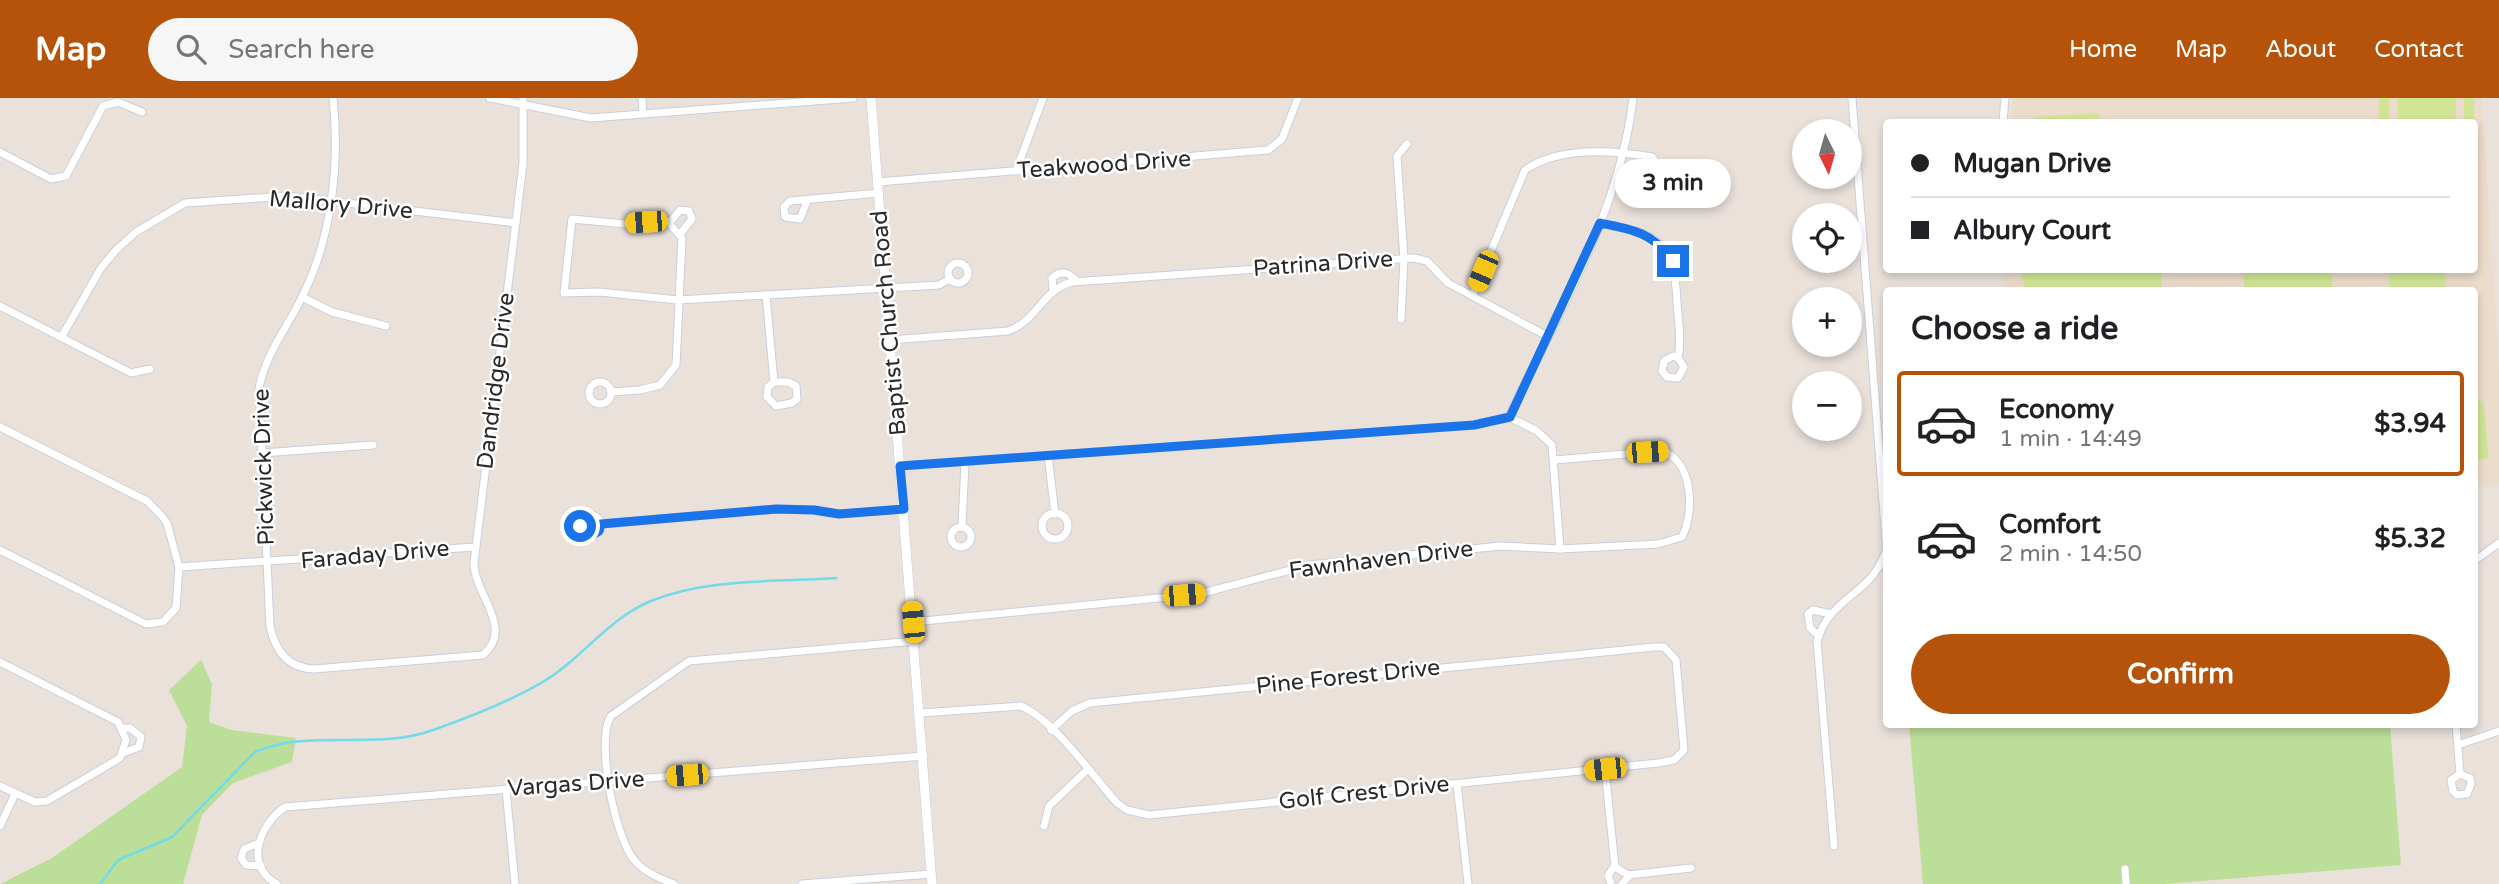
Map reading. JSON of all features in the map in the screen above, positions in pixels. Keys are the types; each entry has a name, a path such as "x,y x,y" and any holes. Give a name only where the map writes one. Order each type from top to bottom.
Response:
{"street":[{"name":"Pickwick Drive","path":"303,669 283,658 272,639 259,388 263,369 317,264 330,200 336,124 333,98"},
{"path":"490,98 523,102 591,118 752,102 853,98"},
{"path":"642,98 643,114"},
{"name":"Baptist Church Road","path":"871,98 932,879"},
{"path":"1016,172 1043,98"},
{"name":"Teakwood Drive","path":"878,182 1268,150 1282,139 1298,98"},
{"path":"1510,417 1600,223 1624,152 1633,98"},
{"path":"1852,98 1883,501"},
{"path":"2003,119 2005,98"},
{"path":"0,152 51,179 66,176 103,106 118,102 142,112"},
{"name":"Dandridge Drive","path":"303,669 483,655 491,648 497,630 476,581 475,547 523,164 523,102"},
{"path":"1401,319 1404,259 1397,156 1407,144"},
{"path":"1472,296 1525,170 1539,160 1555,155 1624,152 1652,157 1661,168"},
{"path":"807,201 878,193"},
{"name":"Mallory Drive","path":"62,336 101,268 116,250 136,232 174,206 185,203 287,196 516,223"},
{"path":"611,392 649,389 670,376 676,365 678,300 680,234 692,219 689,211 680,210 670,222 625,224 572,219 564,292 599,292 678,300 939,285 950,279"},
{"path":"670,222 680,234"},
{"path":"1600,223 1641,231 1661,244 1673,261 1678,358"},
{"name":"Patrina Drive","path":"890,340 1008,331 1024,325 1053,289 1077,281 1404,259 1427,261 1448,283 1547,336"},
{"name":"Patrina Drive","path":"1053,289 1052,278 1060,272 1066,272 1077,281"},
{"path":"766,295 774,382"},
{"path":"302,297 332,312 386,326"},
{"path":"0,306 131,373 150,369"},
{"path":"774,382 788,382 796,386 797,399 784,405 771,403 766,397 768,387 774,382"},
{"path":"900,466 1474,425 1510,417 1520,420 1546,437 1552,445 1560,549"},
{"path":"0,426 147,501 167,523 179,567 176,608 163,622 146,624 0,550"},
{"path":"262,453 373,445"},
{"name":"Fawnhaven Drive","path":"913,622 1199,594 1309,565 1501,546 1560,549 1673,542 1682,537 1689,523 1688,495 1685,472 1678,458 1661,451 1554,460"},
{"path":"1048,455 1055,514"},
{"path":"962,527 965,462"},
{"path":"601,524 776,509 839,514 904,509"},
{"path":"2478,558 2499,543"},
{"name":"Faraday Drive","path":"179,567 267,564 475,547"},
{"path":"1834,846 1817,653 1819,636 1839,603 1858,593 1874,578 1883,558"},
{"path":"1819,636 1810,628 1808,614 1813,610 1822,610 1831,614"},
{"path":"674,884 657,878 635,862 617,830 609,781 605,724 611,716 689,661 915,641"},
{"name":"Pine Forest Drive","path":"1051,730 1072,711 1090,703 1664,647 1676,660 1684,750 1674,760 1658,763"},
{"path":"0,662 118,722 126,740 120,758 47,801 35,802 0,786"},
{"name":"Golf Crest Drive","path":"920,713 1009,705 1030,710 1127,810 1149,815 1658,763"},
{"path":"122,728 130,728 141,737 139,747 123,753"},
{"path":"2456,728 2460,774"},
{"path":"2458,745 2499,731"},
{"name":"Vargas Drive","path":"261,866 257,855 259,843 270,820 285,807 924,756"},
{"path":"1605,769 1615,865 1608,876 1611,884"},
{"path":"1044,826 1049,806 1087,770"},
{"path":"1457,784 1468,884"},
{"path":"506,789 515,884"},
{"path":"0,826 15,794"},
{"path":"259,843 244,849 241,858 246,865 261,866 277,884"},
{"path":"1615,865 1630,874 1691,868"},
{"path":"2125,869 2126,884"},
{"path":"1622,884 1630,874"},
{"path":"802,884 932,879"}],"shaded area":[{"path":"2013,98 2482,98 2499,367 2499,484 2478,486 2478,287 2003,287 2004,273 2478,273 2478,119 2012,119"}],"green space":[{"path":"2379,98 2389,98 2389,119 2379,119"},
{"path":"2397,98 2456,98 2456,119 2398,119"},
{"path":"2464,98 2474,98 2474,119 2464,119"},
{"path":"2098,113 2099,119 2035,119"},
{"path":"2021,273 2161,273 2162,287 2025,287"},
{"path":"2243,273 2331,273 2333,287 2245,287"},
{"path":"2389,273 2444,273 2446,287 2390,287"},
{"path":"2483,401 2489,458 2478,460 2478,402"},
{"path":"201,660 212,684 209,722 232,730 296,738 292,762 233,783 202,815 183,884 0,884 52,858 182,767 187,726 169,690"},
{"path":"1909,728 2390,728 2401,865 2165,884 1923,884"}],"waterway":[{"path":"100,884 118,860 172,837 255,752 299,741 412,736 460,720 541,683 569,663 621,618 651,601 673,594 695,588 742,582 836,578"}],"route":[{"path":"580,526 584,533 592,535 599,531 601,524 776,509 839,514 904,509 900,466 1474,425 1510,417 1600,223 1641,231 1661,244 1673,261"}]}
